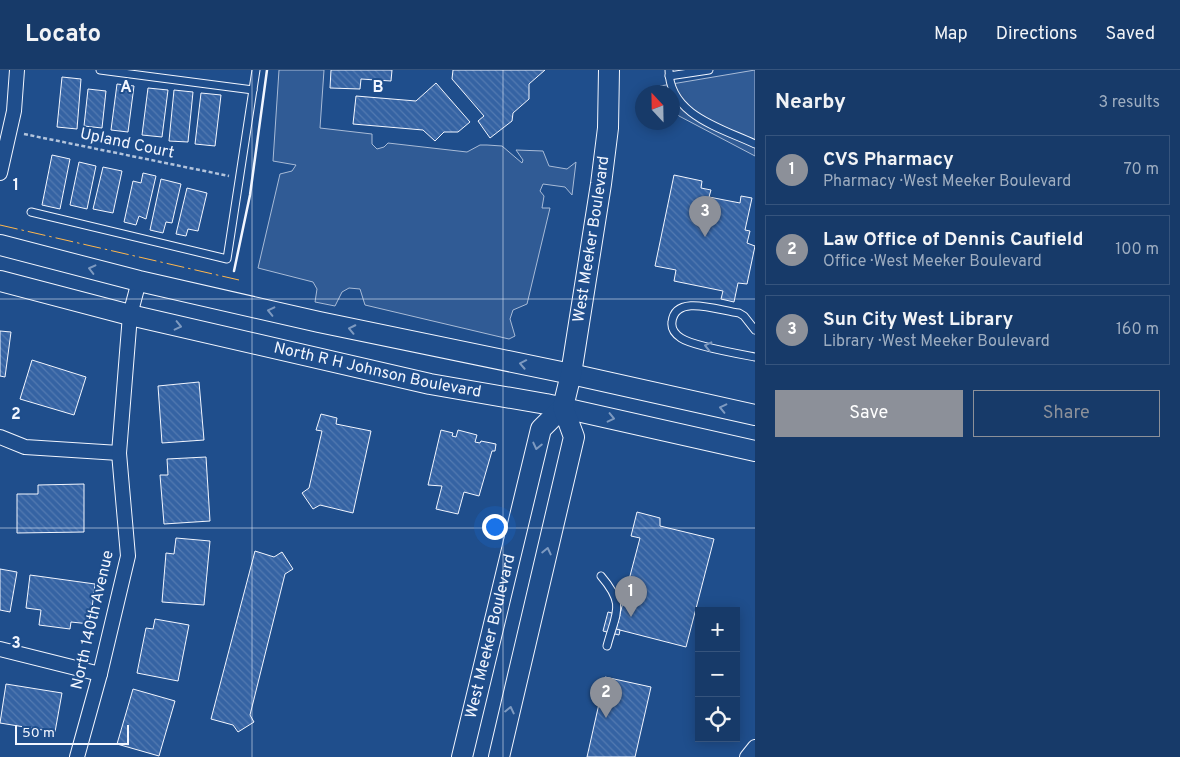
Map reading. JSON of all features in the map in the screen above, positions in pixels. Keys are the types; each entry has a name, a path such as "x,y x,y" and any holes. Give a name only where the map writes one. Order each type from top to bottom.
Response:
{"main road":[{"name":"West Meeker Boulevard","path":"462,757 541,429 563,407 571,374 608,128 609,70"},
{"path":"0,245 139,281 318,322 571,374 755,415"},
{"name":"North R H Johnson Boulevard","path":"0,281 130,315 430,384 563,407 755,451"},
{"name":"West Meeker Boulevard","path":"498,757 574,437 563,407"}],"street":[{"path":"0,173 14,111 17,70"},
{"name":"North 140th Avenue","path":"77,757 100,674 128,556 119,453 130,315 139,281"},
{"path":"0,437 25,447 119,453"},
{"path":"0,648 100,674"},
{"path":"747,757 755,747"}],"lane":[{"path":"100,70 253,90"},
{"path":"31,212 227,259 256,70"},
{"path":"709,70 669,73 673,93 684,108 709,123 755,144"},
{"path":"755,330 744,316 739,313 702,306 684,306 675,312 672,322 675,333 686,341 755,357"},
{"path":"601,576 614,591 617,602 607,646"}],"path":[{"name":"Upland Court","path":"10,131 239,178"}],"shaded area":[{"path":"279,70 324,70 320,128 372,134 372,144 377,149 384,147 388,143 467,152 480,145 487,145 502,146 522,163 523,160 516,150 543,151 549,166 567,169 576,162 572,195 565,187 543,184 540,191 544,196 542,208 550,208 527,304 513,310 510,319 515,336 509,339 365,305 360,289 349,288 342,292 335,306 315,302 317,289 313,282 258,268 280,174 292,171 296,165 273,161"},
{"path":"755,70 755,156 680,117 680,85 666,85"}],"building":[{"path":"331,70 392,70 391,81 361,79 360,89 330,88"},
{"path":"453,70 545,70 529,84 529,99 513,113 512,121 490,138 478,121 484,116 452,79"},
{"path":"62,77 81,79 77,129 57,127"},
{"path":"436,83 470,122 458,132 444,132 435,141 423,130 353,124 356,96 416,101"},
{"path":"117,84 134,86 128,132 111,130"},
{"path":"148,88 168,90 162,137 142,135"},
{"path":"88,89 106,91 102,128 84,126"},
{"path":"174,90 193,92 188,142 169,141"},
{"path":"201,93 221,95 215,146 195,144"},
{"path":"52,155 70,159 60,209 42,205"},
{"path":"79,162 96,166 87,209 70,205"},
{"path":"103,167 122,171 113,213 93,209"},
{"path":"143,173 156,176 146,219 139,216 136,225 124,222 133,181 141,183"},
{"path":"674,175 702,181 701,188 711,190 709,197 740,203 741,196 752,198 745,230 750,231 747,243 755,246 747,284 738,283 734,302 721,299 723,291 674,281 676,270 655,266"},
{"path":"161,179 181,184 172,223 166,222 163,233 150,230"},
{"path":"187,188 207,193 198,231 188,229 186,236 176,234"},
{"path":"0,331 11,332 5,377 0,376"},
{"path":"32,360 86,377 74,415 20,399"},
{"path":"199,382 204,440 162,443 158,386"},
{"path":"321,414 337,418 336,424 371,431 353,513 320,505 313,509 302,493 309,488 322,431 316,430"},
{"path":"441,430 453,433 452,436 456,437 458,430 477,435 475,442 480,443 481,441 496,444 495,451 492,451 479,496 464,492 458,514 436,509 442,486 428,485"},
{"path":"206,457 210,521 164,524 160,475 168,475 167,459"},
{"path":"84,484 84,532 17,533 17,494 38,494 38,485"},
{"path":"637,512 660,518 660,526 714,539 686,647 616,629 640,538 631,536"},
{"path":"176,538 210,541 204,605 162,602 166,553 174,554"},
{"path":"255,551 274,557 282,552 293,569 285,574 250,715 254,722 238,732 233,725 211,719"},
{"path":"0,569 17,572 10,612 0,610"},
{"path":"30,575 95,584 90,624 71,622 70,629 39,625 41,610 26,608"},
{"path":"608,612 620,615 616,629 620,630 619,635 603,631"},
{"path":"155,619 189,625 178,681 137,673 146,628 153,629"},
{"path":"605,677 651,687 635,757 587,757"},
{"path":"6,684 62,693 55,732 0,723"},
{"path":"133,689 175,701 159,756 117,744"}],"wall":[{"path":"234,271 250,195 267,70"}],"power":[{"path":"0,225 239,280"}],"place":[{"name":"Sun City West Library","path":"705,237"},
{"name":"CVS Pharmacy","path":"631,617"},
{"name":"Law Office of Dennis Caufield","path":"606,718"}]}
